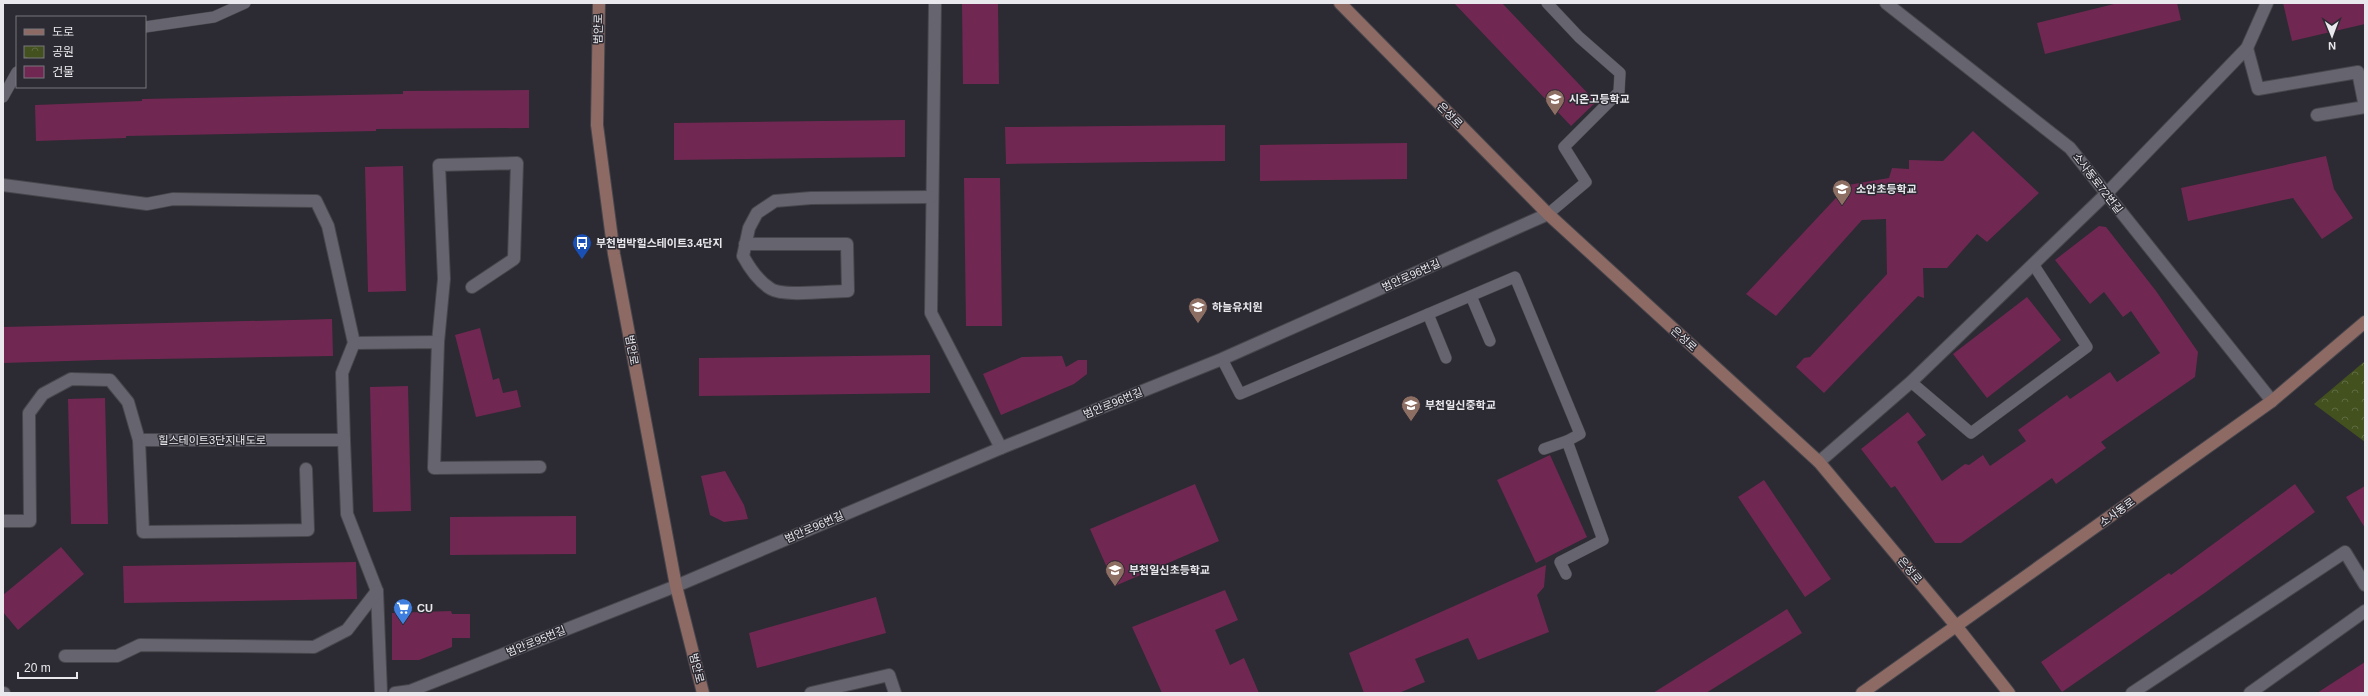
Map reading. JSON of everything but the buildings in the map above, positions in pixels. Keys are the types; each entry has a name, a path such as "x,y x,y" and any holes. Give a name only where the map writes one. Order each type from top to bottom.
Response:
{"street":[{"name":"범안로","path":"599,3 598,132 614,254 676,586 703,693"},
{"path":"935,3 930,313 1001,448"},
{"name":"은성로","path":"1340,3 1548,214 1819,462 1957,627 2009,693"},
{"name":"소사동로72번길","path":"1886,3 2070,148 2272,401"},
{"path":"1819,462 1911,382 2106,194 2247,48 2267,3"},
{"path":"2247,48 2258,89 2358,72 2365,107 2317,115"},
{"path":"472,288 514,259 517,163 439,164 444,279 438,342 434,468 540,467"},
{"path":"3,185 147,204 173,199 316,201 328,226 354,343 342,373 347,514 377,591 381,693"},
{"path":"745,244 847,244 848,291 798,293 772,290 753,274 743,256 745,244 748,228 757,213 776,201 811,198 931,197"},
{"name":"범안로96번길","path":"676,586 1001,448 1222,359 1548,214"},
{"name":"소사동로","path":"1862,693 1957,627 2272,401 2365,322"},
{"path":"354,343 438,342"},
{"path":"3,521 30,521 29,413 43,394 71,379 110,380 128,402 139,440 143,532 308,530 306,469"},
{"name":"힐스테이트3단지내도로","path":"139,440 344,440"},
{"path":"2132,693 2345,552 2365,585"},
{"name":"범안로95번길","path":"395,693 410,691 676,586"},
{"path":"65,656 117,656 140,645 314,647 347,630 377,591"},
{"path":"2250,693 2365,611"},
{"path":"810,693 889,674 895,693"}],"lane":[{"path":"146,27 214,17 245,3"},
{"path":"1547,3 1579,37 1620,73 1619,92 1564,147 1586,182 1548,214"},
{"path":"3,97 16,74"},
{"path":"1911,382 1972,433 2087,347 2033,264"},
{"path":"1222,359 1240,394 1514,278 1580,434 1567,441 1544,449"},
{"path":"1471,296 1490,341"},
{"path":"1428,314 1446,358"},
{"path":"1566,574 1560,562 1603,540 1567,441"}],"green space":[{"path":"2365,361 2365,442 2314,404"}],"place":[{"name":"시온고등학교","path":"1555,116"},
{"name":"소안초등학교","path":"1842,206"},
{"name":"부천범박힐스테이트3.4단지","path":"582,260"},
{"name":"하늘유치원","path":"1198,324"},
{"name":"부천일신중학교","path":"1411,422"},
{"name":"부천일신초등학교","path":"1115,587"},
{"name":"CU","path":"403,625"}]}
